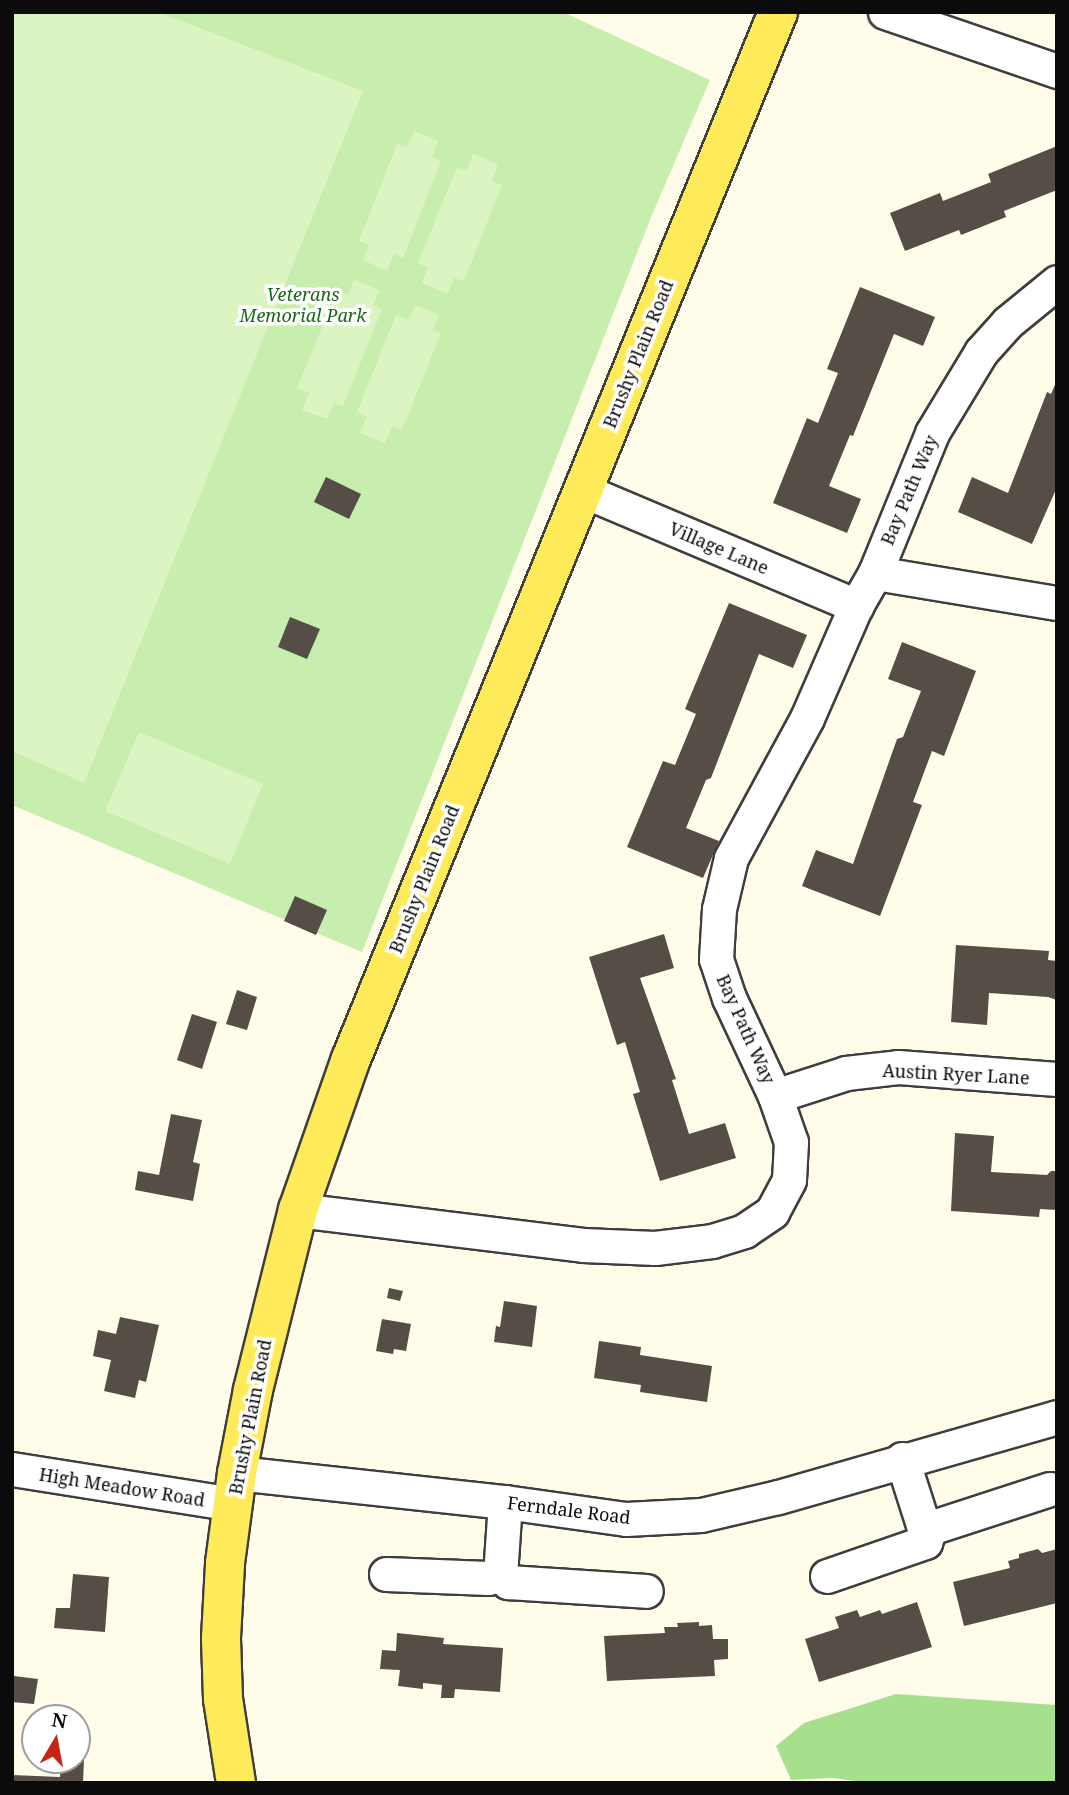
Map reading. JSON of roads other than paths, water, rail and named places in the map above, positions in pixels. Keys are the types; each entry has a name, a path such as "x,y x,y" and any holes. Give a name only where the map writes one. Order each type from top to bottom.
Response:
{"main road":[{"name":"Brushy Plain Road","path":"233,1778 223,1699 220,1639 235,1488 278,1279 298,1210 351,1059 778,12"}],"street":[{"path":"885,12 1057,71"},
{"name":"Bay Path Way","path":"298,1210 583,1245 655,1248 712,1241 744,1231 772,1212 789,1180 791,1142 775,1096 729,998 716,959 719,909 731,858 807,718 856,606 875,573 932,433 981,352 1008,322 1057,282"},
{"name":"Village Lane","path":"582,490 856,606"},
{"path":"875,573 1057,603"},
{"name":"Austin Ryer Lane","path":"775,1096 846,1073 898,1067 1057,1079"},
{"name":"Ferndale Road","path":"235,1488 505,1502 626,1520 701,1515 778,1497 902,1459 1057,1417"},
{"path":"902,1459 923,1525 930,1528 1050,1489"},
{"name":"High Meadow Road","path":"12,1469 235,1488"},
{"path":"500,1575 505,1502"},
{"path":"827,1576 925,1542 930,1528"},
{"path":"386,1574 488,1578 500,1575"},
{"path":"500,1575 509,1582 646,1591"}],"park label":[{"name":"Veterans Memorial Park","path":"303,305"}]}
